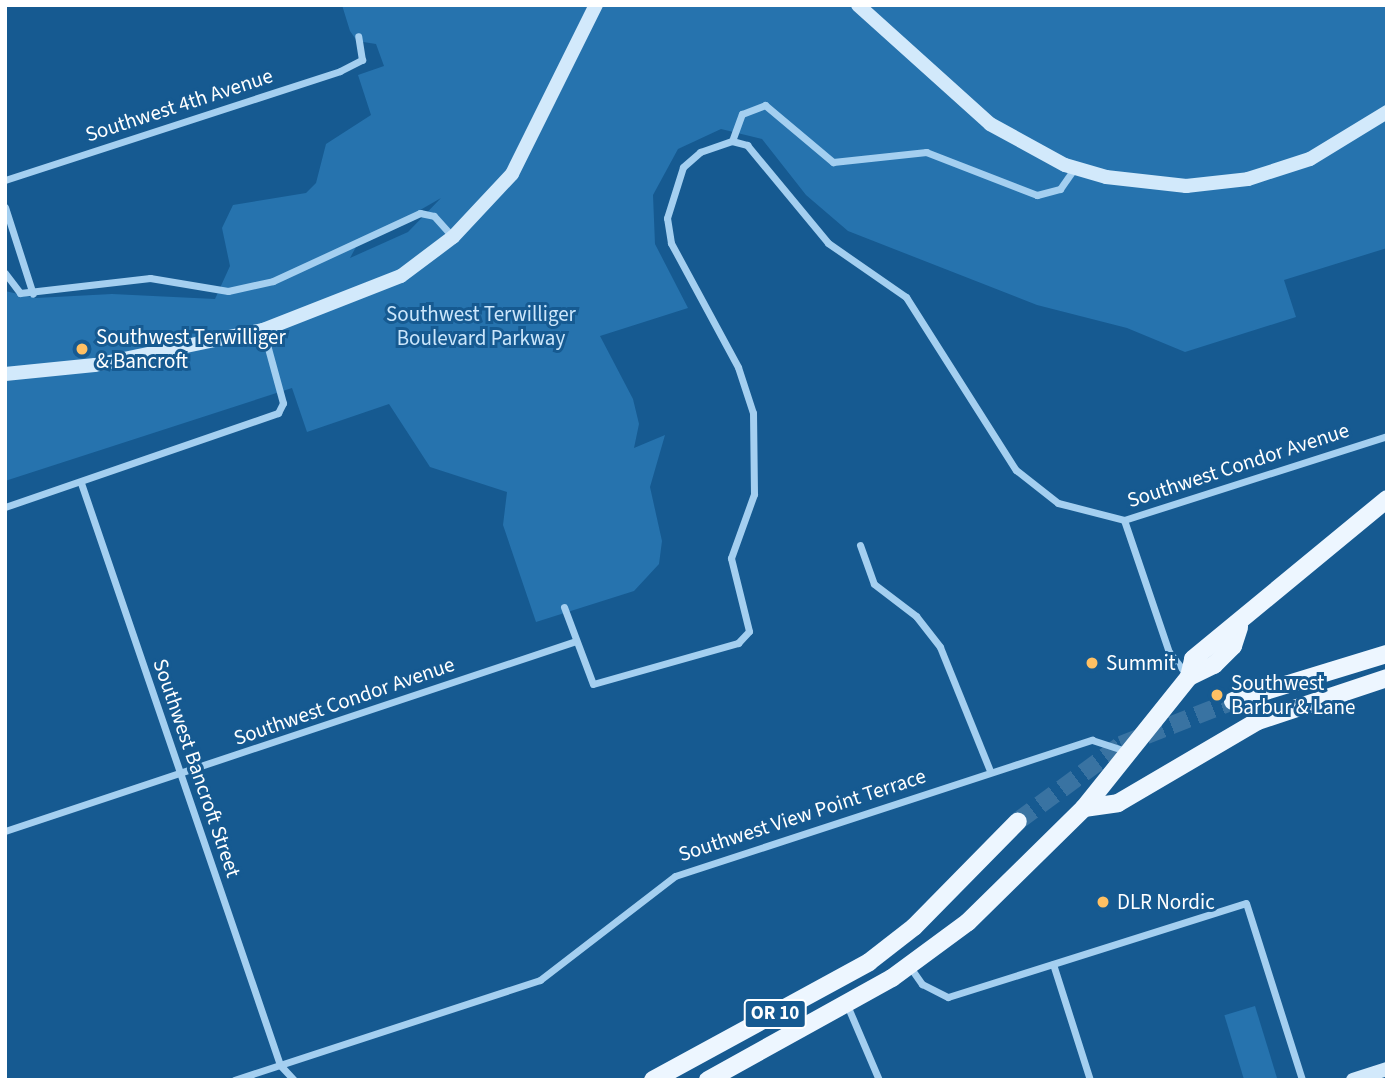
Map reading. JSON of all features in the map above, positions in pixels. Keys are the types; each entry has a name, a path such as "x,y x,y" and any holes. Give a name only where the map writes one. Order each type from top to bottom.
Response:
{"main road":[{"path":"5,374 95,365 262,330 366,293 453,237 512,174 596,5"},
{"path":"858,5 973,112 1074,169 1186,186 1248,179 1310,159 1387,112"},
{"path":"1084,808 1189,677 1206,673 1223,656 1239,627 1387,499"},
{"path":"1233,701 1387,653"},
{"path":"1084,808 1118,803 1231,734 1387,678"},
{"name":"OR 10","path":"716,1078 910,967 984,908 1084,808"},
{"name":"OR 10","path":"653,1080 869,962 914,927 1018,821"},
{"path":"1353,1080 1387,1069"}],"street":[{"name":"Southwest 4th Avenue","path":"5,180 362,60 358,36"},
{"path":"564,607 573,642 593,684 738,643 748,631 731,558 755,485 753,413 738,366 671,243 667,218 683,167 700,152 732,141 742,114 765,104 833,162 926,152 1037,195 1060,189 1074,169"},
{"name":"Southwest Condor Avenue","path":"732,141 747,145 828,243 906,297 1034,487 1089,515 1124,520 1387,436"},
{"path":"5,207 33,294"},
{"path":"5,273 13,291 33,294 129,279 249,289 420,213 435,216 453,237"},
{"path":"5,507 278,413 283,403 262,330"},
{"name":"Southwest Bancroft Street","path":"81,482 280,1065"},
{"path":"1124,520 1169,652 1189,677"},
{"path":"860,545 874,584 916,616 940,647 989,771"},
{"name":"Southwest Condor Avenue","path":"5,831 573,642"},
{"name":"Southwest View Point Terrace","path":"234,1080 540,980 675,876 989,771 1092,740 1128,752"},
{"path":"910,967 922,984 948,997 1246,903 1302,1080"},
{"path":"1053,964 1090,1080"},
{"path":"847,1004 879,1080"},
{"path":"280,1065 293,1080"}],"green space":[{"name":"Southwest Terwilliger Boulevard Parkway","path":"342,5 1387,5 1387,248 1284,280 1296,317 1185,352 1127,328 1037,305 848,231 806,195 762,139 721,129 678,149 653,195 655,244 688,308 600,336 633,399 639,424 634,448 665,435 650,487 662,541 659,564 634,591 536,622 503,525 507,492 430,467 389,404 307,432 292,388 5,481 5,291 36,298 112,294 215,299 230,266 222,228 233,205 306,193 316,183 326,144 371,115 358,75 384,66 376,44 357,41 350,31","holes":["441,198 408,232 350,258 356,247"]},
{"path":"1255,1006 1278,1080 1244,1080 1224,1015"}],"tunnel":[{"path":"1018,821 1121,745 1233,701"}],"place":[{"name":"Southwest Terwilliger & Bancroft","path":"82,349"},
{"name":"Summit","path":"1092,663"},
{"name":"Southwest Barbur & Lane","path":"1217,695"},
{"name":"DLR Nordic","path":"1103,902"}]}
